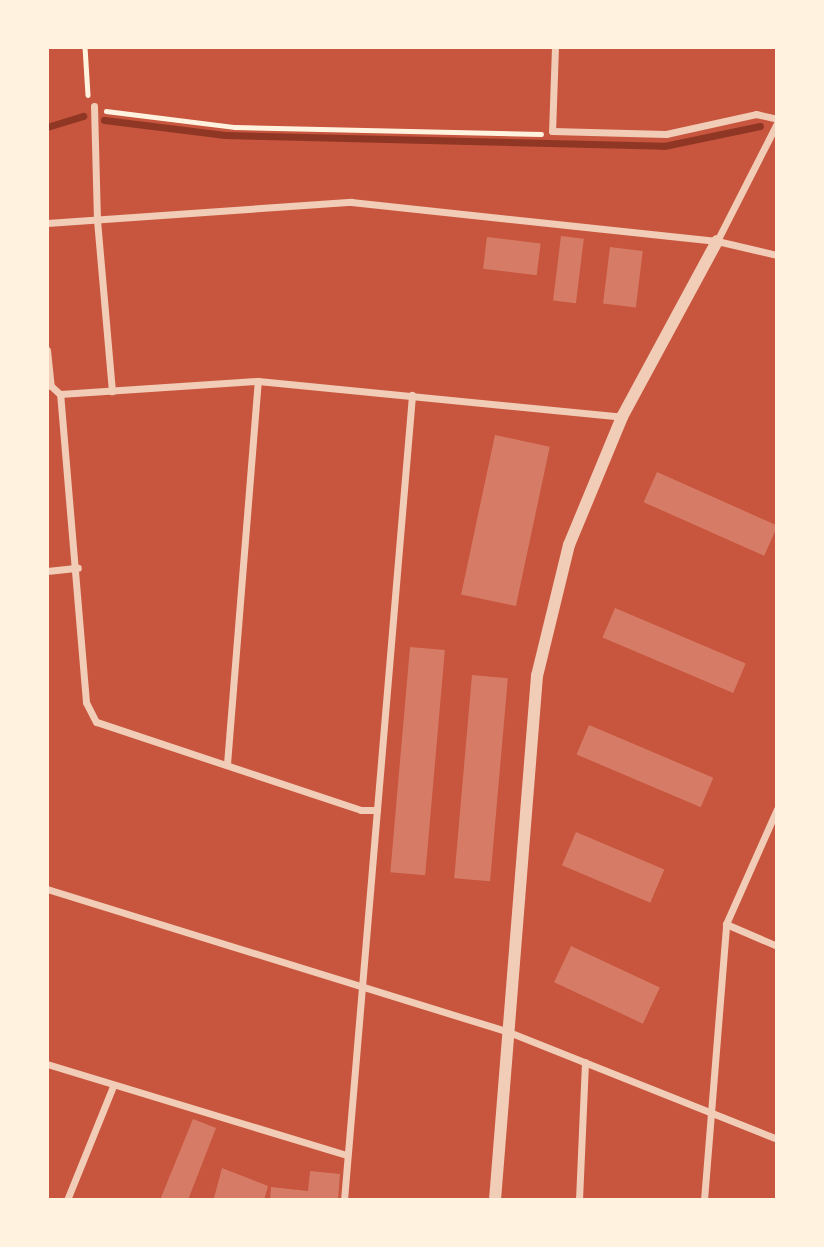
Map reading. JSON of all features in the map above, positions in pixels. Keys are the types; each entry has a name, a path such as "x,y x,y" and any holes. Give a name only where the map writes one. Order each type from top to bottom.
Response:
{"street":[{"path":"495,1200 506,1031 537,676 569,545 622,417 718,241 777,121 756,114 666,134 552,131 555,47"},
{"path":"94,107 97,220 112,391"},
{"path":"47,223 351,202 718,241 777,255"},
{"path":"47,350 51,386 60,394 78,568 86,702 96,722 360,810 377,810"},
{"path":"60,394 258,381 622,417"},
{"path":"227,764 258,381"},
{"path":"344,1200 360,985 412,395"},
{"path":"47,571 78,568"},
{"path":"704,1200 708,1108 726,924 777,809"},
{"path":"47,889 506,1031 708,1108 777,1139"},
{"path":"726,924 777,946"},
{"path":"579,1200 585,1062"},
{"path":"47,1064 347,1155"},
{"path":"67,1200 113,1086"}],"path":[{"path":"85,47 88,99 94,107 235,127 416,134 552,131"}],"building":[{"path":"561,236 584,239 576,303 553,301"},
{"path":"487,237 541,244 537,275 483,269"},
{"path":"610,247 643,251 636,308 603,304"},
{"path":"495,435 550,447 516,606 461,594"},
{"path":"657,472 777,525 764,556 644,502"},
{"path":"615,608 746,663 733,693 602,637"},
{"path":"410,647 445,650 425,875 390,872"},
{"path":"472,675 508,678 490,881 454,878"},
{"path":"589,725 713,778 701,807 576,754"},
{"path":"576,832 664,870 650,903 562,865"},
{"path":"571,946 660,987 643,1024 554,982"},
{"path":"193,1119 216,1128 188,1200 160,1200"},
{"path":"222,1168 268,1186 264,1200 214,1198"},
{"path":"310,1171 340,1174 338,1200 270,1200 271,1187 308,1191"}],"waterway":[{"path":"47,127 83,116"},
{"path":"104,120 225,135 664,146 760,126"}]}
